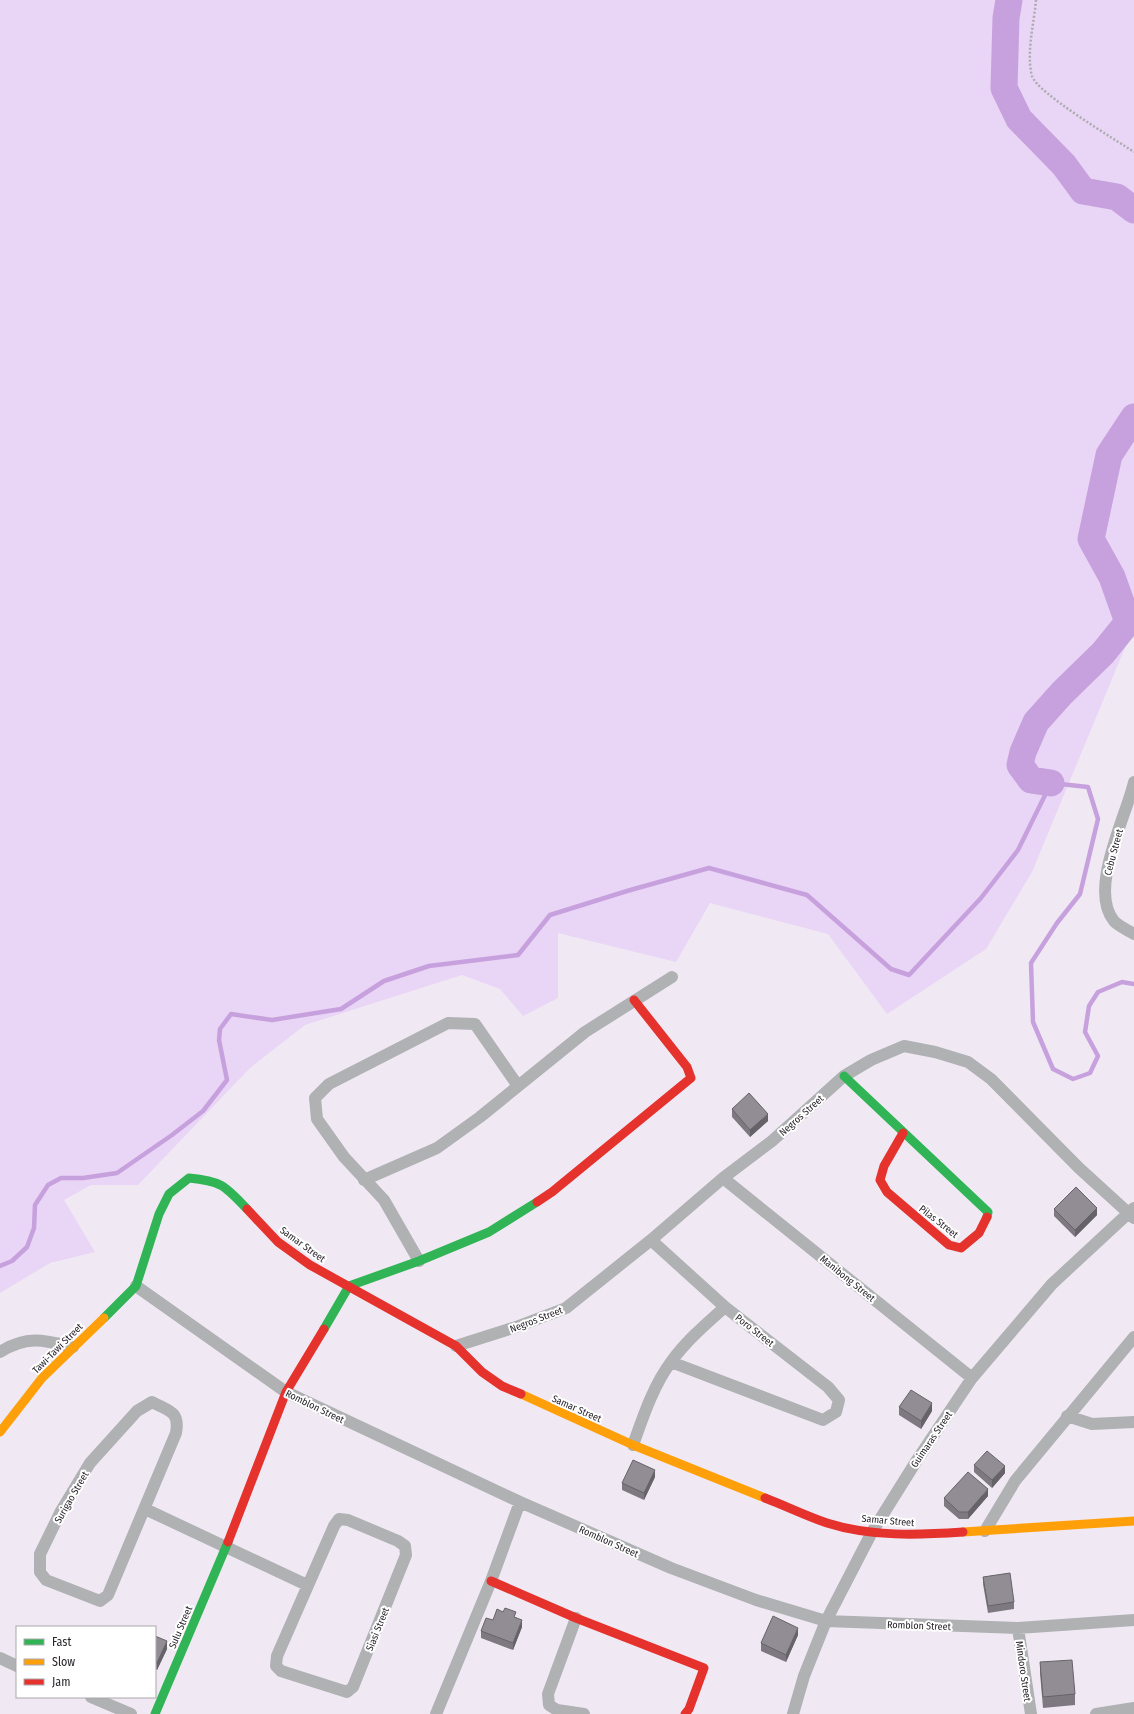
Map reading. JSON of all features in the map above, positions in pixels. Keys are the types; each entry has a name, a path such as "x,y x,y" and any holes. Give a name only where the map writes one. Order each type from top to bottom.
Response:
{"street":[{"name":"Cebu Street","path":"1134,782 1106,876 1106,904 1114,921 1134,934"},
{"path":"364,1180 436,1148 480,1117 585,1032 672,977"},
{"path":"349,1286 419,1261 489,1232 552,1192 691,1078 687,1067 634,1000"},
{"path":"419,1261 384,1200 344,1157 317,1119 315,1098 329,1084 448,1023 475,1024 518,1086"},
{"name":"Negros Street","path":"456,1346 516,1327 566,1308 651,1240 723,1178 772,1141 844,1076 871,1060 904,1046 935,1052 968,1062 991,1079 1079,1168 1132,1213"},
{"name":"Pilas Street","path":"844,1076 988,1212 988,1219 982,1229 961,1248 950,1244 887,1192 880,1180 884,1166 903,1132"},
{"name":"Samar Street","path":"136,1286 159,1214 169,1194 189,1178 211,1180 228,1189 278,1242 310,1265 456,1346 482,1372 502,1386 633,1445 828,1523 872,1532 927,1534 1134,1521"},
{"name":"Manibong Street","path":"723,1178 972,1378"},
{"name":"Guimaras Street","path":"793,1714 804,1676 826,1621 872,1532 972,1378 1052,1284 1132,1213"},
{"name":"Poro Street","path":"651,1240 725,1307 828,1387 839,1400 836,1412 823,1420 671,1362"},
{"name":"Tawi-Tawi Street","path":"0,1432 42,1378 136,1286"},
{"name":"Romblon Street","path":"136,1286 286,1392 520,1502 671,1568 756,1600 826,1621 1018,1628 1134,1620"},
{"name":"Sulu Street","path":"155,1714 226,1548 286,1392 349,1286"},
{"path":"633,1445 647,1405 671,1362 698,1332 725,1307"},
{"path":"985,1531 1015,1481 1067,1416 1134,1337"},
{"path":"0,1352 14,1344 41,1339 73,1347"},
{"name":"Surigao Street","path":"152,1402 174,1413 178,1421 176,1432 145,1509 108,1595 100,1601 46,1580 40,1572 40,1554 61,1511 90,1463 137,1411 152,1402"},
{"path":"1067,1416 1092,1424 1134,1422"},
{"path":"436,1714 491,1581 520,1502"},
{"path":"145,1509 307,1585"},
{"name":"Siasi Street","path":"339,1519 348,1520 398,1541 405,1546 406,1555 353,1687 347,1692 281,1671 276,1666 277,1656 307,1585 334,1526 339,1519"},
{"path":"491,1581 576,1618 704,1668 689,1709 685,1714"},
{"path":"576,1618 548,1694 549,1705 557,1710 584,1714"},
{"name":"Mindoro Street","path":"1018,1628 1031,1714"},
{"path":"0,1658 16,1666"},
{"path":"93,1698 131,1714"},
{"path":"1096,1714 1134,1708"}],"path":[{"path":"1036,0 1030,53 1032,77 1054,100 1134,152"}],"shaded area":[{"path":"0,0 1134,0 1134,626 1032,872 986,949 887,1014 828,934 710,903 676,962 558,933 558,998 523,1016 500,989 462,975 305,1025 250,1068 138,1185 91,1185 64,1200 95,1252 50,1263 0,1293"}],"building":[{"path":"749,1093 768,1114 750,1130 732,1109"},
{"path":"1076,1187 1097,1208 1075,1230 1054,1209"},
{"path":"911,1390 932,1403 921,1421 899,1407"},
{"path":"987,1451 1005,1466 992,1480 974,1465"},
{"path":"633,1460 655,1470 644,1493 622,1483"},
{"path":"968,1472 988,1489 968,1512 959,1512 944,1498"},
{"path":"1010,1573 1014,1602 988,1606 983,1577"},
{"path":"505,1608 516,1612 514,1617 522,1620 513,1643 481,1631 486,1618 493,1620 497,1609 503,1612"},
{"path":"773,1616 798,1628 786,1655 761,1643"},
{"path":"156,1636 167,1641 156,1662"},
{"path":"1072,1660 1075,1694 1043,1697 1040,1662"}],"waterway":[{"path":"1009,0 1006,18 1004,88 1019,119 1064,165 1083,191 1117,197 1134,210"},
{"path":"1051,783 1031,780 1020,765 1023,752 1036,722 1062,693 1103,653 1128,622 1112,577 1091,539 1109,455 1134,417"},
{"path":"0,1266 12,1261 27,1247 34,1228 35,1205 48,1185 61,1178 83,1178 117,1173 172,1135 203,1111 227,1080 219,1040 220,1029 231,1014 272,1020 341,1009 384,981 429,966 518,955 550,915 709,868 807,895 891,969 909,975 981,898 1018,850 1051,783 1088,787 1098,819 1080,894 1057,923 1031,963 1033,1022 1053,1069 1073,1079 1090,1073 1098,1056 1085,1032 1089,1006 1098,992 1122,982 1134,984"}],"traffic: fast":[{"path":"844,1076 988,1212 987,1217"},
{"path":"104,1318 136,1286 159,1214 169,1194 189,1178 209,1181 222,1186 247,1209"},
{"path":"324,1329 349,1286 419,1261 489,1232 537,1202"},
{"path":"155,1714 228,1542"}],"traffic: slow":[{"path":"0,1432 42,1378 104,1318"},
{"path":"521,1394 633,1445 765,1498"},
{"path":"963,1532 1134,1521"}],"traffic: jam":[{"path":"537,1202 552,1192 691,1078 687,1067 634,1000"},
{"path":"903,1133 884,1166 880,1180 887,1192 949,1245 961,1248 979,1233 987,1217"},
{"path":"247,1209 278,1242 310,1265 456,1346 482,1372 502,1386 521,1394"},
{"path":"228,1542 286,1392 324,1329"},
{"path":"765,1498 827,1523 861,1531 895,1534 963,1532"},
{"path":"491,1581 576,1618 704,1668 689,1709 685,1714"}]}
